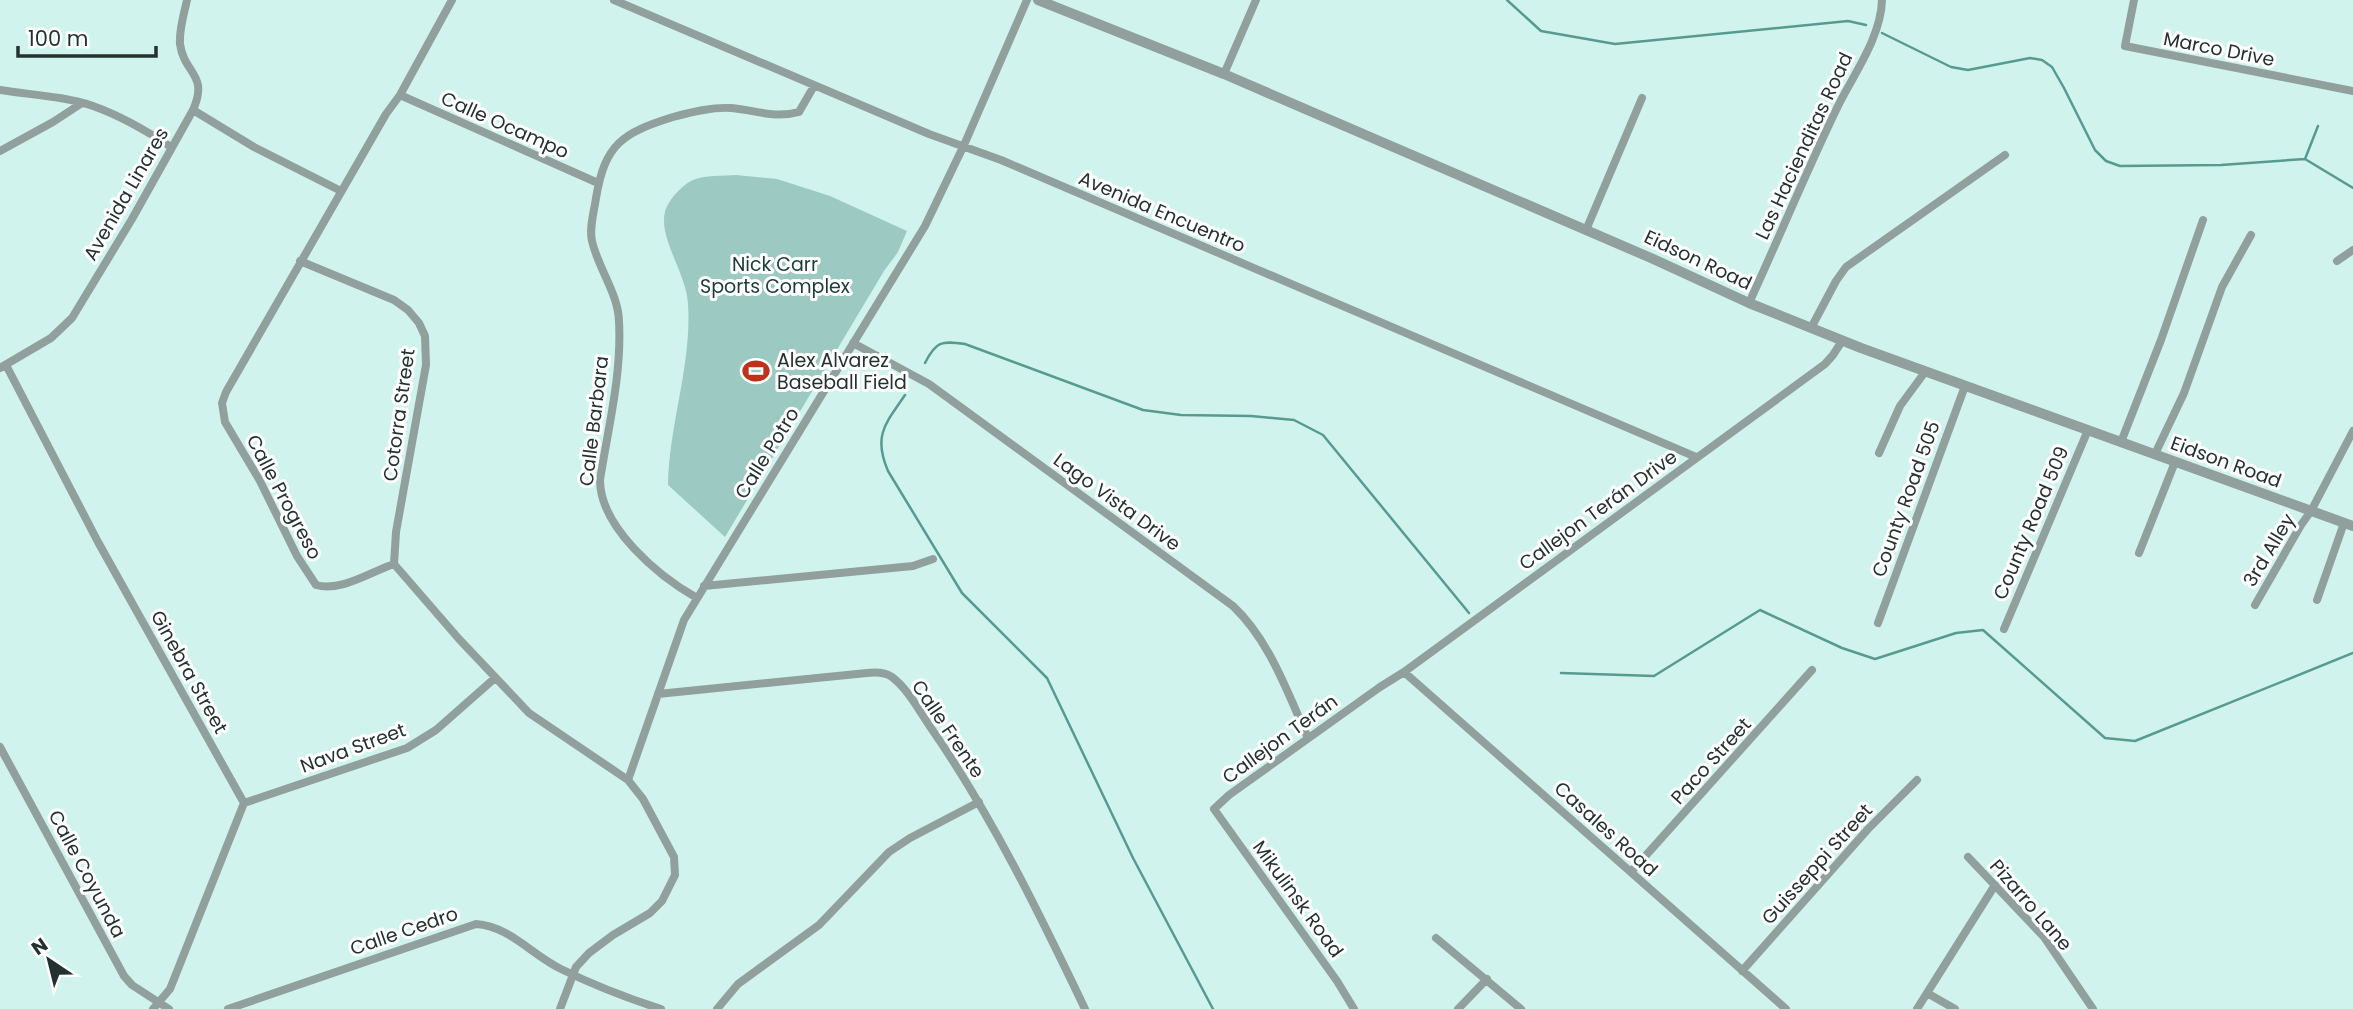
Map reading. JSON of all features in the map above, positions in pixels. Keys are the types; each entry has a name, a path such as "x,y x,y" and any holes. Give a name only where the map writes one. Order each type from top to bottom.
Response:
{"street":[{"name":"Avenida Linares","path":"3,366 51,338 72,318 193,110 199,96 198,80 180,46 181,24 187,0"},
{"name":"Calle Progreso","path":"394,564 344,583 324,587 316,585 297,556 240,444 225,422 222,402 300,261 400,95 452,0"},
{"name":"Avenida Encuentro","path":"614,0 929,134 964,145 1696,457"},
{"name":"Calle Potro","path":"628,780 684,620 925,226 964,145 1027,0"},
{"name":"Eidson Road","path":"1038,0 1224,74 1842,341 2349,525"},
{"path":"1224,74 1256,0"},
{"name":"Las Hacienditas Road","path":"1749,303 1835,113 1870,45 1879,20 1882,0"},
{"name":"Marco Drive","path":"2134,0 2125,47 2353,91"},
{"name":"Calle Barbara","path":"696,598 673,584 649,563 609,515 600,494 600,480 616,389 620,332 615,302 592,239 598,183 615,145 629,134 673,117 703,110 731,108 771,116 786,116 799,112 814,86"},
{"path":"0,90 82,103 128,121 171,148"},
{"name":"Calle Ocampo","path":"400,95 598,183"},
{"path":"1586,230 1642,98"},
{"path":"0,151 82,103"},
{"path":"193,110 254,147 341,191"},
{"path":"1811,328 1846,267 2005,155"},
{"path":"2121,442 2161,340 2203,220"},
{"path":"2155,454 2184,393 2222,286 2251,235"},
{"path":"2337,261 2353,250"},
{"name":"Cotorra Street","path":"300,261 394,300 408,310 425,336 426,365 396,532 394,564"},
{"name":"Callejon Terán Drive","path":"1366,697 1405,672 1825,364 1842,341"},
{"name":"Lago Vista Drive","path":"853,343 929,384 1233,606 1262,641 1308,738"},
{"name":"Ginebra Street","path":"3,366 244,803"},
{"path":"1879,453 1900,406 1925,372"},
{"name":"County Road 505","path":"1878,623 1965,386"},
{"name":"County Road 509","path":"2004,629 2088,430"},
{"name":"3rd Alley","path":"2255,605 2311,511 2353,431"},
{"path":"2139,553 2175,462"},
{"path":"2317,600 2349,525"},
{"path":"704,586 913,566 933,559"},
{"path":"394,564 529,713 628,780 643,799 674,857 675,875 662,901 650,913 589,953 576,967 560,1009"},
{"name":"Paco Street","path":"1631,872 1812,670"},
{"name":"Calle Frente","path":"658,694 878,672 890,675 906,692 935,733 979,802 1051,937 1085,1009"},
{"name":"Casales Road","path":"1405,672 1786,1009"},
{"name":"Nava Street","path":"244,803 407,748 436,730 495,678"},
{"name":"Callejon Terán","path":"1214,809 1229,795 1366,697"},
{"name":"Calle Coyunda","path":"0,747 124,976 157,1006 169,1009"},
{"name":"Guisseppi Street","path":"1742,971 1868,829 1917,780"},
{"path":"717,1009 738,984 819,925 889,852 979,802"},
{"path":"157,1006 177,975 244,803"},
{"name":"Mikulinsk Road","path":"1214,809 1337,981 1354,1009"},
{"name":"Pizarro Lane","path":"1968,857 2044,937 2093,1009"},
{"path":"1917,1009 1995,885"},
{"name":"Calle Cedro","path":"228,1009 476,924 505,932 546,961 573,974 661,1009"},
{"path":"1436,938 1521,1009"},
{"path":"1458,1009 1487,979"},
{"path":"1927,993 1955,1009"}],"green space":[{"name":"Nick Carr Sports Complex","path":"736,175 777,179 830,196 907,231 898,252 884,271 725,537 668,485 672,440 687,349 688,304 664,222 669,203 689,182 703,177"}],"waterway":[{"path":"1507,0 1541,31 1615,44 1848,21 1866,25"},
{"path":"1882,33 1951,67 1968,70 2030,58 2042,60 2052,67 2095,150 2106,161 2120,166 2221,165 2305,159 2353,188"},
{"path":"2305,159 2318,126"},
{"path":"925,363 940,344 965,344 1143,410 1181,415 1294,420 1323,435 1469,613"},
{"path":"905,395 883,431 882,448 888,471 962,593 1047,678 1133,858 1213,1009"},
{"path":"1561,673 1654,676 1760,610 1842,648 1875,659 1956,633 1983,630 2105,738 2135,741 2353,653"}],"place":[{"name":"Alex Alvarez Baseball Field","path":"756,371"}]}
